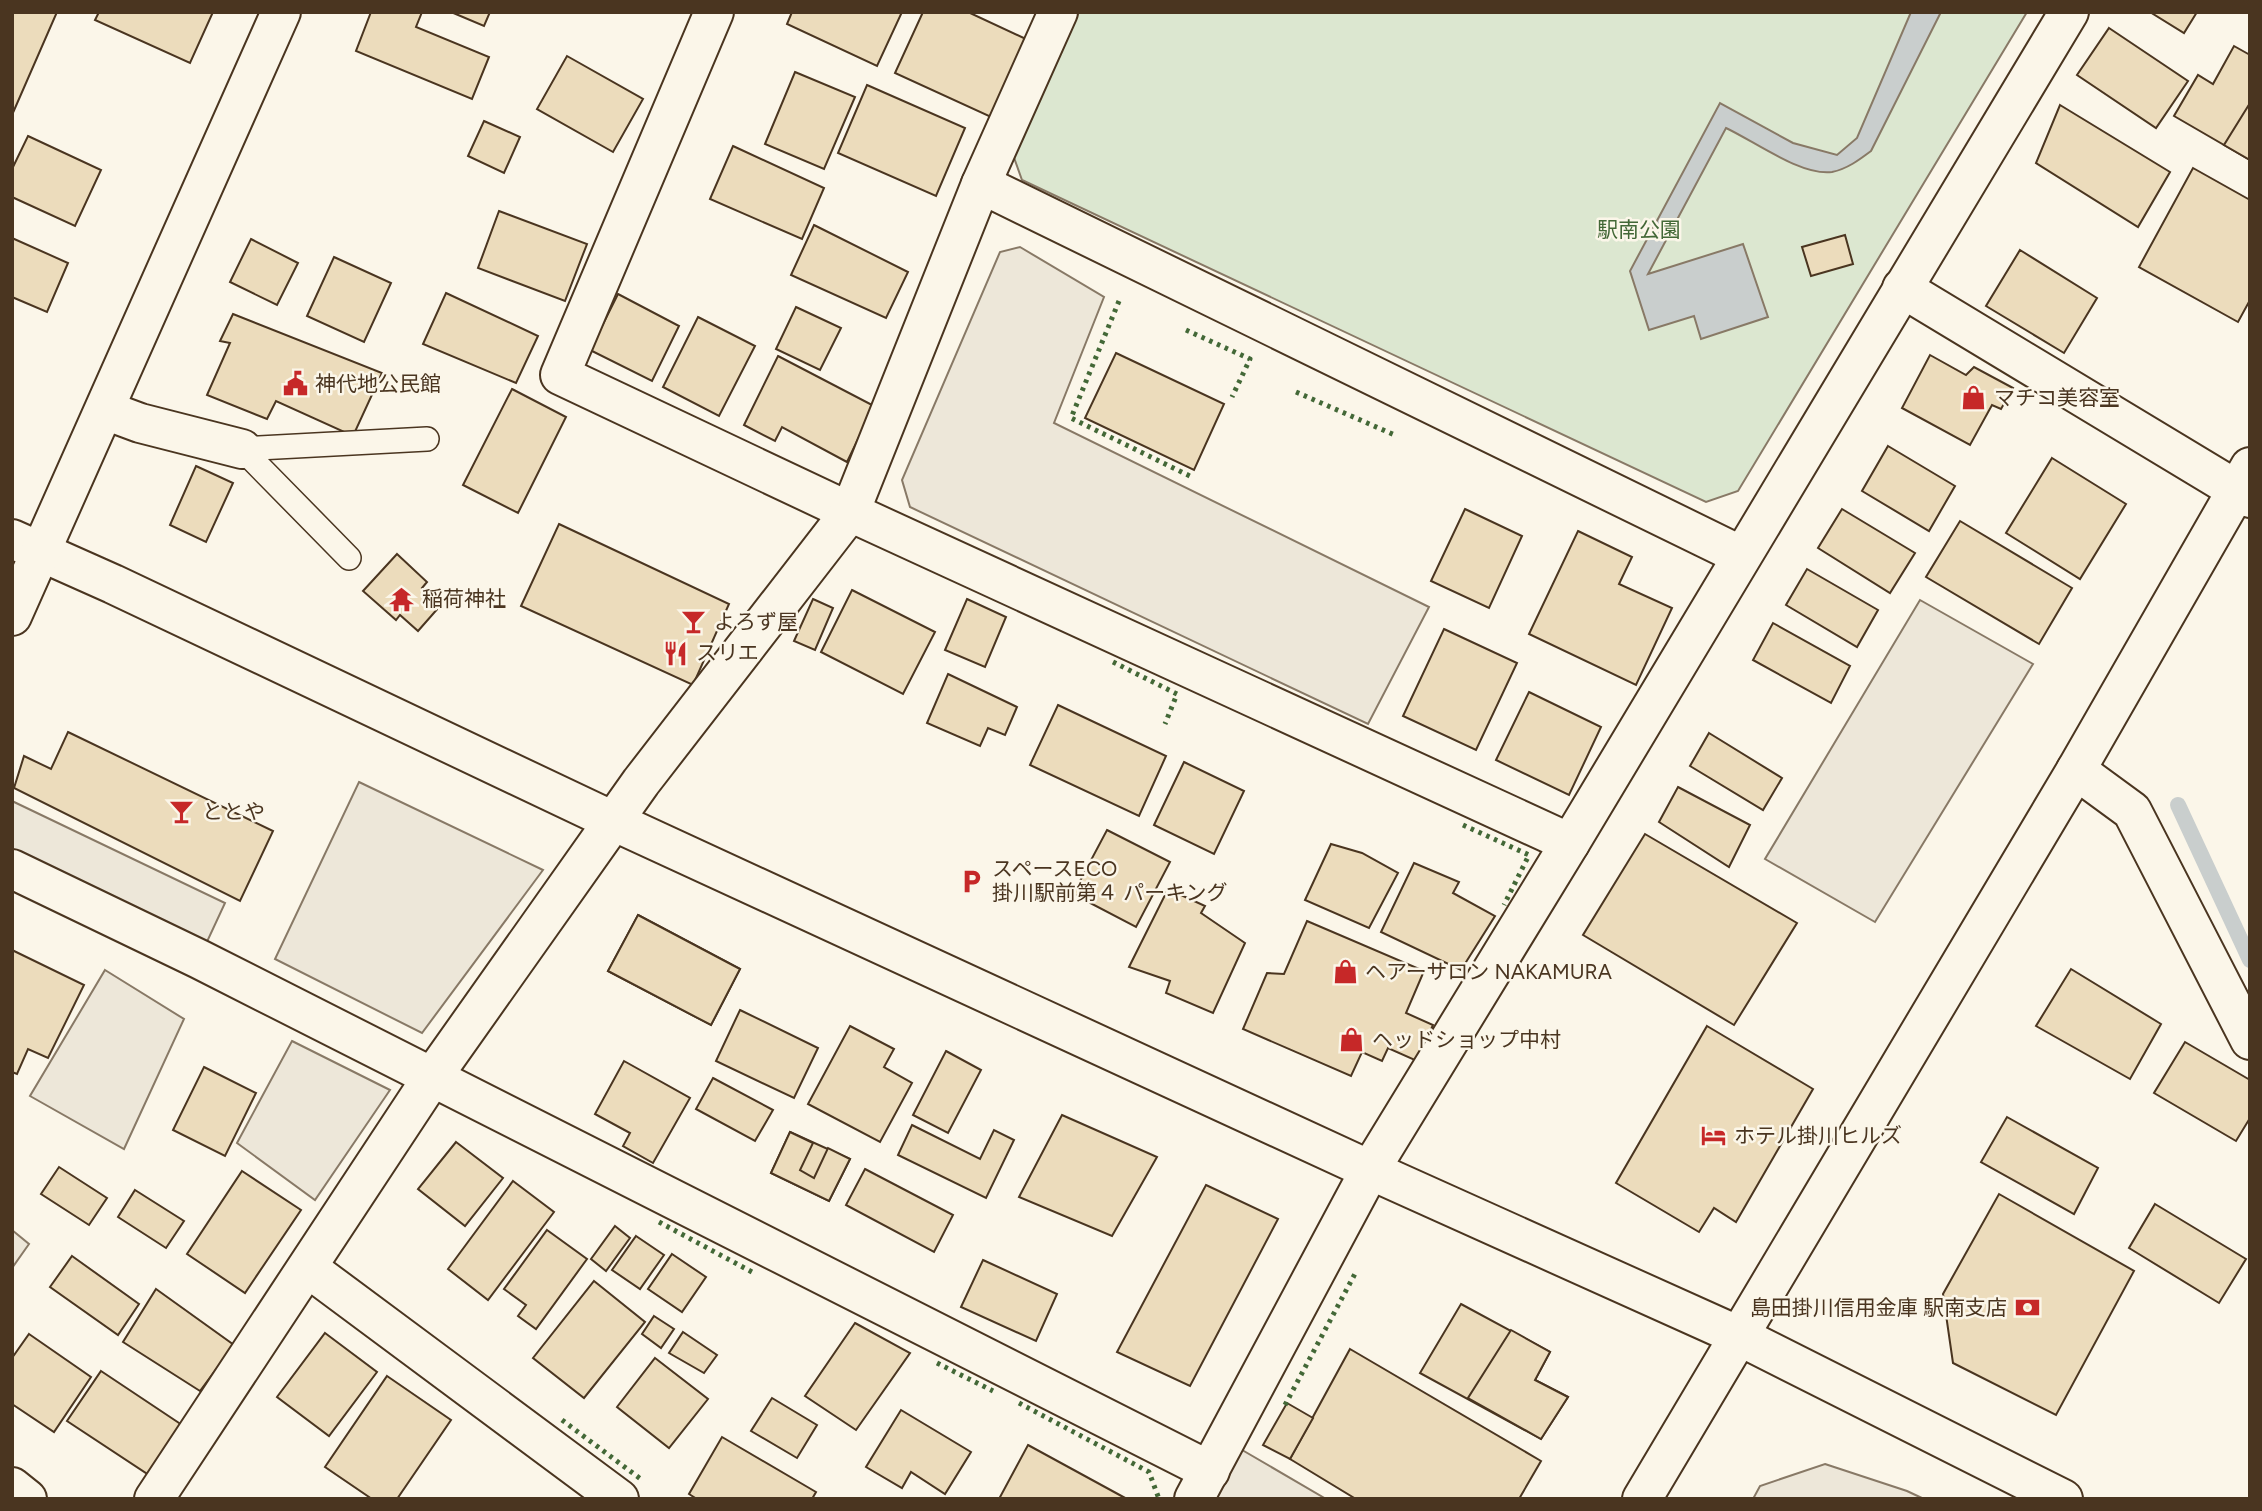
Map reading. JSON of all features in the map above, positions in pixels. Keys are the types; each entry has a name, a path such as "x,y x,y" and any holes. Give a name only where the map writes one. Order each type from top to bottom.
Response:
{"street":[{"path":"12,616 26,545 105,410 282,12"},
{"path":"714,12 560,375 850,512 1570,843"},
{"path":"154,1499 432,1076 640,782 850,512 981,184 1058,12"},
{"path":"12,869 432,1076 1202,1485 1370,1170 1570,843 1740,555 2068,12"},
{"path":"981,184 1740,555"},
{"path":"1642,1499 2245,484 1902,288"},
{"path":"105,410 140,423 242,449"},
{"path":"26,545 613,821 1370,1170 1739,1336 2063,1499"},
{"path":"2076,770 2132,811 2250,1040"},
{"path":"308,1268 619,1499"},
{"path":"12,1487 27,1499"}],"lane":[{"path":"242,449 427,439"},
{"path":"242,449 349,558"}],"green space":[{"name":"駅南公園","path":"1079,12 2027,12 1738,491 1706,502 1022,180 1012,152"}],"shaded area":[{"path":"1911,12 1941,12 1871,151 1843,169 1820,172 1792,163 1726,128 1648,274 1743,244 1768,317 1701,339 1694,316 1649,330 1630,271 1720,103 1793,143 1837,155 1857,138"},
{"path":"1020,247 1104,297 1054,423 1429,607 1368,724 910,507 902,480 1000,252"},
{"path":"1920,600 2033,664 1875,922 1765,859"},
{"path":"359,782 543,870 422,1033 275,959"},
{"path":"12,801 225,903 199,959 12,869"},
{"path":"105,970 184,1019 124,1149 30,1096"},
{"path":"292,1041 390,1090 315,1200 237,1143"},
{"path":"12,1230 29,1244 12,1268"},
{"path":"1237,1447 1326,1499 1210,1499"},
{"path":"1825,1464 1924,1499 1753,1499 1760,1486"}],"building":[{"path":"12,12 57,12 12,115"},
{"path":"99,12 213,12 190,63 95,20"},
{"path":"371,12 422,12 416,27 489,57 472,99 356,51"},
{"path":"451,12 490,12 484,26"},
{"path":"792,12 902,12 877,66 787,24"},
{"path":"923,12 968,12 1026,39 991,117 895,73"},
{"path":"2150,12 2197,12 2184,33"},
{"path":"2109,28 2188,81 2156,128 2077,75"},
{"path":"2234,46 2250,55 2250,160 2174,116 2198,75 2213,84"},
{"path":"567,56 643,99 613,152 537,109"},
{"path":"795,72 855,97 824,169 765,144"},
{"path":"867,85 965,128 936,196 838,153"},
{"path":"2250,103 2250,160 2224,145"},
{"path":"2060,105 2170,172 2138,227 2036,163"},
{"path":"484,121 520,137 504,173 468,156"},
{"path":"28,136 101,170 75,226 12,197 12,169"},
{"path":"733,146 824,188 802,239 710,199"},
{"path":"2193,168 2250,200 2250,300 2238,322 2139,267"},
{"path":"499,211 587,244 565,301 478,268"},
{"path":"814,225 908,272 886,318 791,275"},
{"path":"1845,235 1853,264 1811,276 1802,247"},
{"path":"12,238 68,263 47,312 12,297"},
{"path":"251,239 298,263 277,305 230,282"},
{"path":"2020,250 2097,298 2064,353 1986,306"},
{"path":"334,257 391,283 364,342 307,316"},
{"path":"446,293 538,336 516,383 423,344"},
{"path":"618,294 679,326 652,381 590,350"},
{"path":"796,307 841,328 820,370 776,349"},
{"name":"神代地公民館","path":"233,314 382,373 353,436 276,401 267,419 207,395 230,343 220,341"},
{"path":"698,317 755,346 719,416 663,387"},
{"path":"1116,353 1224,404 1194,470 1085,418"},
{"path":"1930,355 1966,375 1974,367 2013,388 2001,409 1992,405 1970,445 1902,408"},
{"path":"778,356 874,406 847,462 782,427 775,441 744,425"},
{"path":"512,389 566,417 518,513 463,485"},
{"path":"1888,446 1955,486 1929,531 1862,491"},
{"path":"2052,458 2126,504 2080,579 2006,533"},
{"path":"196,466 233,483 206,542 170,525"},
{"path":"1465,509 1522,536 1489,608 1431,581"},
{"path":"1842,509 1915,553 1890,593 1818,548"},
{"path":"1960,521 2072,588 2039,644 1926,577"},
{"path":"559,524 729,604 693,685 521,606"},
{"path":"1578,531 1632,557 1619,584 1672,608 1636,685 1529,634"},
{"name":"稲荷神社","path":"397,554 427,582 422,588 440,606 418,631 400,615 396,620 363,591"},
{"path":"1807,569 1878,610 1857,647 1786,605"},
{"path":"852,590 935,632 903,694 821,652"},
{"path":"813,599 833,608 815,650 794,641"},
{"path":"967,599 1006,617 985,667 945,650"},
{"path":"1773,623 1850,666 1831,703 1753,660"},
{"path":"1444,629 1517,663 1476,750 1403,716"},
{"path":"948,674 1017,707 1005,735 988,728 980,746 927,723"},
{"path":"1529,692 1601,727 1569,795 1496,760"},
{"path":"1058,705 1166,756 1139,816 1030,765"},
{"path":"68,732 273,831 240,901 14,788 24,756 51,769"},
{"path":"1709,733 1782,778 1763,810 1690,766"},
{"path":"1184,762 1244,791 1214,854 1154,825"},
{"path":"1678,787 1750,825 1729,867 1659,822"},
{"path":"1107,830 1170,862 1136,927 1073,894"},
{"path":"1645,834 1797,923 1734,1025 1583,935"},
{"path":"1331,844 1362,853 1398,873 1369,928 1305,900"},
{"path":"1414,863 1459,882 1453,893 1495,916 1461,970 1381,932"},
{"path":"1168,889 1205,906 1201,913 1245,943 1213,1013 1166,993 1170,981 1129,967"},
{"path":"638,915 740,969 711,1025 608,971"},
{"path":"638,915 740,969 711,1025 608,971"},
{"path":"1307,921 1424,971 1406,1013 1433,1025 1417,1061 1388,1048 1382,1061 1362,1052 1351,1076 1243,1029 1267,973 1284,974"},
{"path":"12,950 84,985 48,1058 28,1049 17,1074 12,1072"},
{"path":"2071,969 2161,1024 2130,1079 2036,1026"},
{"path":"740,1010 818,1048 794,1098 716,1061"},
{"path":"850,1026 894,1049 884,1067 912,1083 880,1142 808,1104"},
{"name":"ホテル掛川ヒルズ","path":"1707,1026 1813,1089 1736,1222 1714,1208 1699,1232 1616,1183"},
{"path":"2185,1042 2250,1080 2250,1118 2236,1141 2154,1093"},
{"path":"946,1051 981,1070 948,1133 913,1115"},
{"path":"624,1061 690,1098 653,1163 623,1146 630,1133 595,1114"},
{"path":"204,1067 256,1093 225,1156 173,1130"},
{"path":"713,1078 773,1110 755,1141 696,1109"},
{"path":"1062,1115 1157,1157 1112,1236 1019,1197"},
{"path":"2007,1117 2098,1168 2074,1214 1981,1162"},
{"path":"912,1125 980,1159 994,1130 1014,1140 986,1198 898,1155"},
{"path":"790,1132 850,1159 829,1201 771,1173"},
{"path":"790,1132 813,1143 800,1170 814,1178 828,1148 850,1159 829,1201 771,1173"},
{"path":"456,1142 503,1178 465,1226 418,1189"},
{"path":"59,1167 107,1198 89,1225 41,1194"},
{"path":"865,1169 953,1215 934,1252 846,1205"},
{"path":"242,1171 301,1210 245,1293 187,1254"},
{"path":"513,1181 554,1212 488,1300 448,1269"},
{"path":"1206,1185 1278,1219 1190,1386 1117,1352"},
{"path":"135,1190 184,1221 166,1248 118,1217"},
{"path":"1999,1194 2134,1271 2056,1415 1953,1363 1943,1294"},
{"path":"2155,1204 2246,1259 2219,1303 2129,1248"},
{"path":"615,1226 630,1238 606,1271 591,1259"},
{"path":"547,1230 587,1259 536,1329 518,1316 526,1305 504,1289"},
{"path":"636,1236 664,1255 640,1289 612,1270"},
{"path":"672,1254 706,1277 682,1312 648,1289"},
{"path":"72,1256 139,1304 118,1335 50,1287"},
{"path":"983,1260 1057,1294 1036,1341 961,1307"},
{"path":"594,1281 645,1322 584,1398 533,1358"},
{"path":"156,1289 234,1345 200,1391 123,1342"},
{"path":"1461,1304 1550,1352 1535,1380 1568,1397 1541,1439 1420,1373"},
{"path":"654,1316 674,1329 661,1348 642,1334"},
{"path":"855,1323 910,1353 856,1430 805,1396"},
{"path":"1511,1330 1550,1352 1535,1380 1568,1397 1541,1439 1468,1398"},
{"path":"683,1332 717,1355 704,1373 669,1353"},
{"path":"325,1333 377,1372 329,1436 277,1397"},
{"path":"29,1334 91,1377 54,1432 12,1404 12,1358"},
{"path":"1350,1349 1541,1461 1519,1499 1356,1499 1290,1459"},
{"path":"655,1358 708,1399 669,1448 617,1407"},
{"path":"101,1371 182,1425 149,1475 67,1421"},
{"path":"387,1376 451,1420 397,1499 372,1499 325,1467"},
{"path":"772,1398 817,1425 797,1458 751,1431"},
{"path":"1287,1403 1313,1418 1290,1459 1263,1445"},
{"path":"901,1410 971,1452 945,1494 911,1472 902,1488 866,1467"},
{"path":"722,1437 816,1492 812,1499 697,1499 689,1494"},
{"path":"1028,1445 1127,1499 999,1499"}],"waterway":[{"path":"2178,805 2250,960"}],"hedge":[{"path":"1119,301 1071,418 1194,478"},
{"path":"1186,330 1250,359 1232,397"},
{"path":"1296,392 1397,436"},
{"path":"1113,662 1177,694 1165,724"},
{"path":"1463,825 1529,855 1504,905"},
{"path":"659,1222 752,1272"},
{"path":"1285,1405 1357,1270"},
{"path":"937,1363 993,1391"},
{"path":"1019,1403 1149,1472 1159,1499"},
{"path":"562,1420 642,1480"}],"place":[{"name":"神代地公民館","path":"295,384"},
{"name":"マチコ美容室","path":"1974,398"},
{"name":"稲荷神社","path":"402,599"},
{"name":"よろず屋","path":"694,622"},
{"name":"スリエ","path":"676,653"},
{"name":"ととや","path":"182,812"},
{"name":"スペースECO 掛川駅前第４ パーキング","path":"972,881"},
{"name":"ヘアーサロン NAKAMURA","path":"1345,972"},
{"name":"ヘッドショップ中村","path":"1352,1040"},
{"name":"ホテル掛川ヒルズ","path":"1714,1136"},
{"name":"島田掛川信用金庫 駅南支店","path":"2027,1308"}]}
